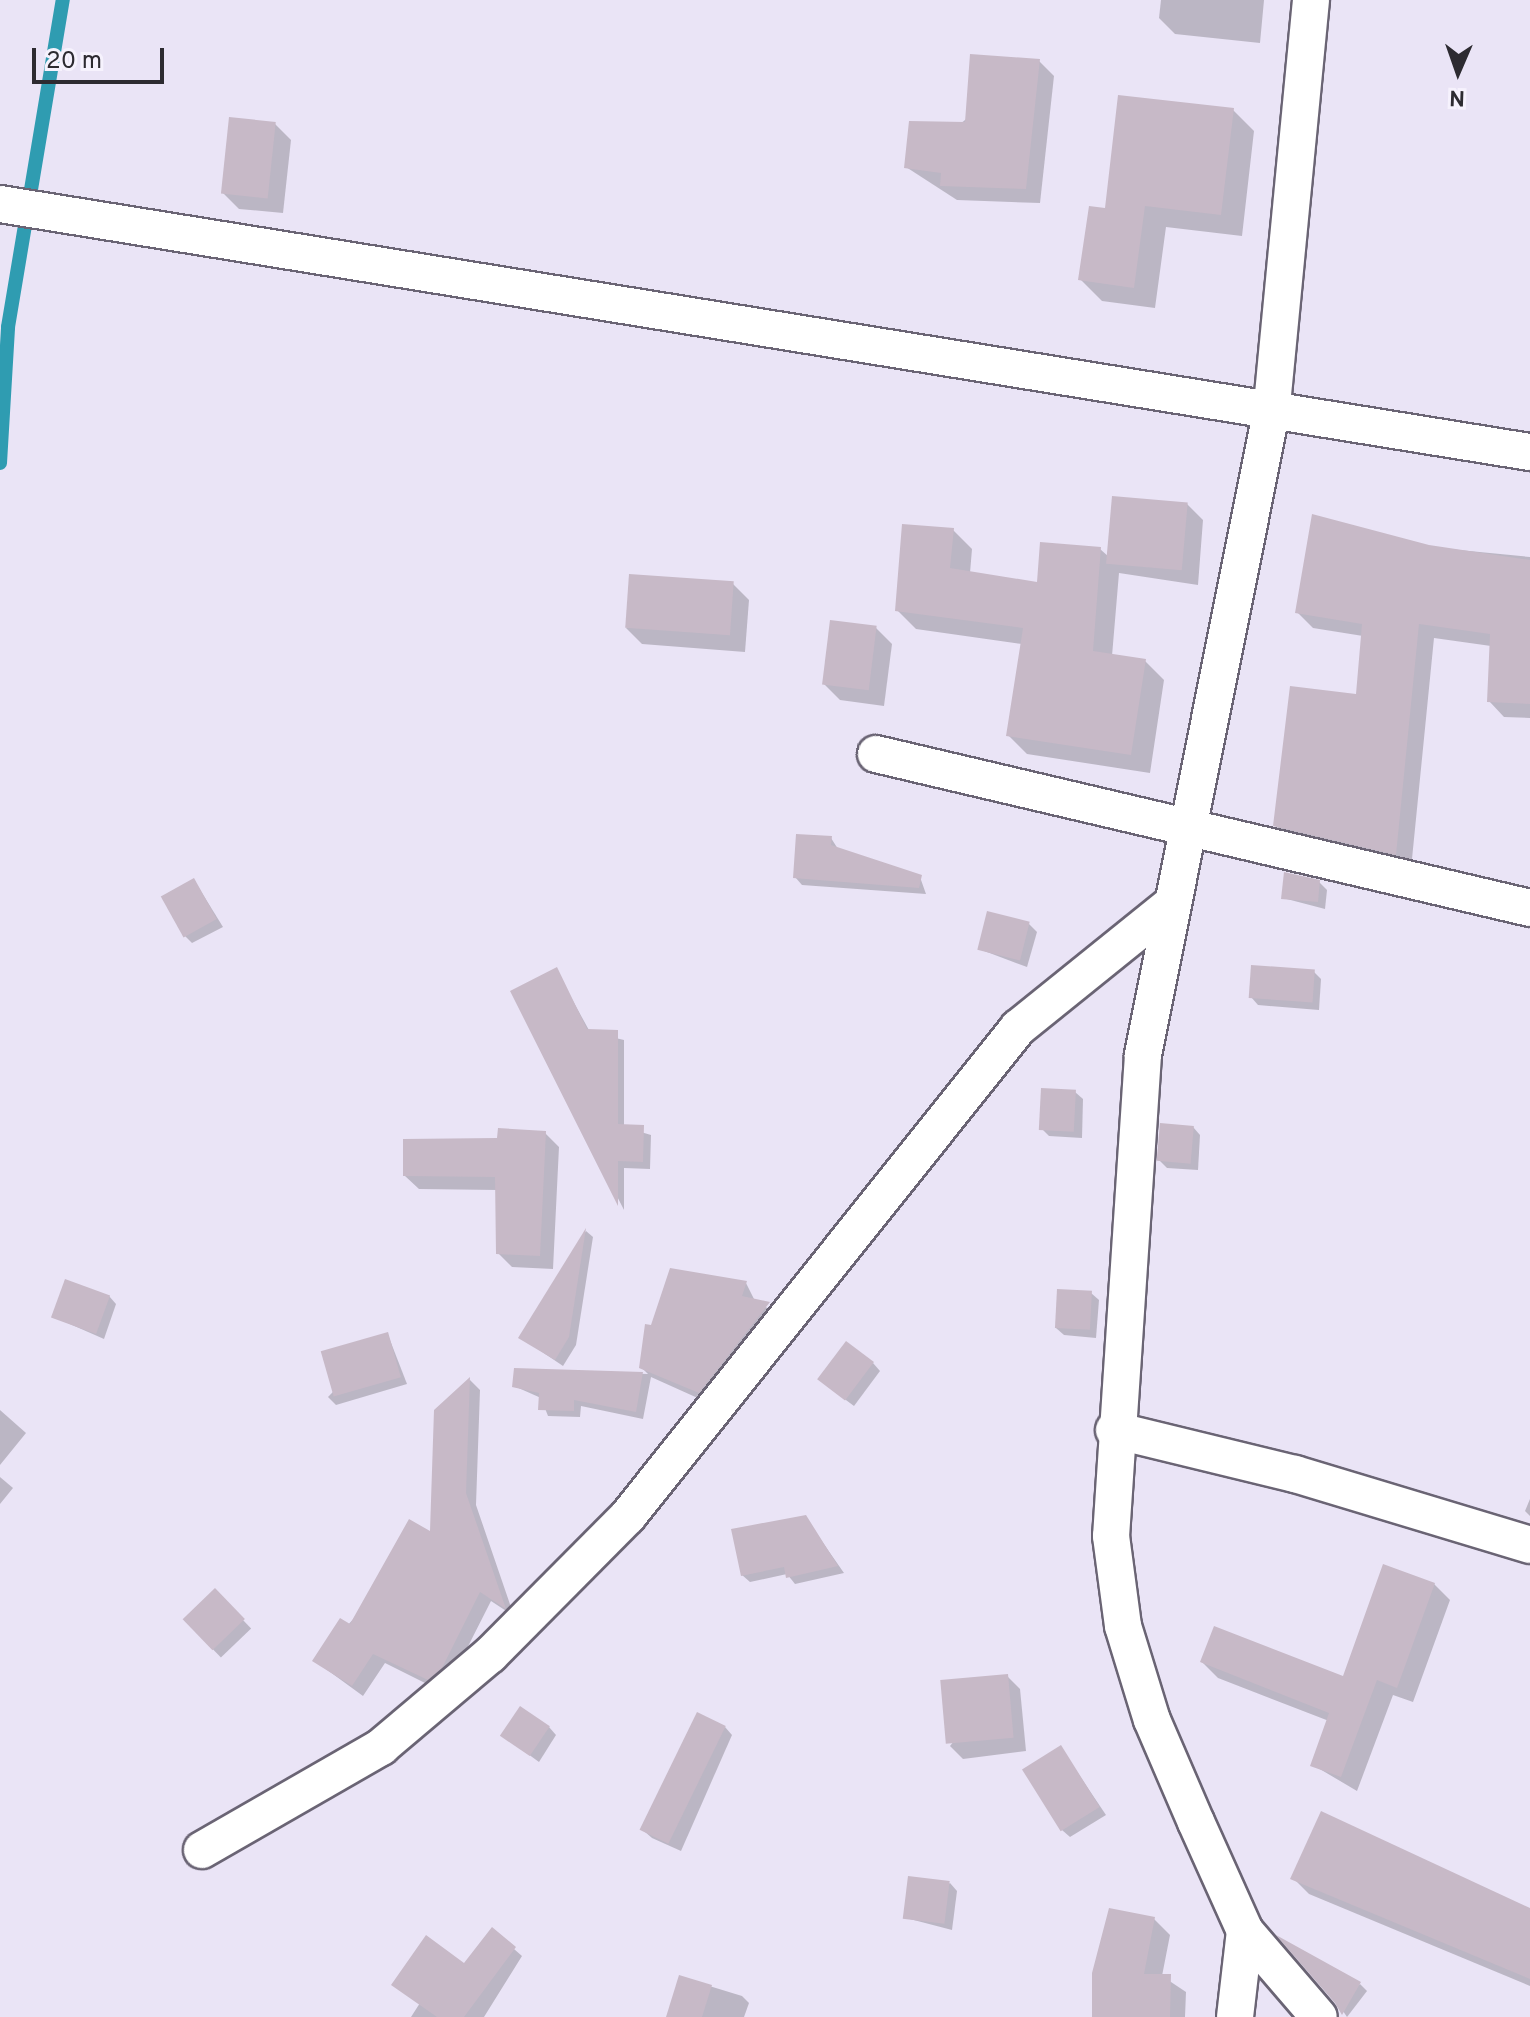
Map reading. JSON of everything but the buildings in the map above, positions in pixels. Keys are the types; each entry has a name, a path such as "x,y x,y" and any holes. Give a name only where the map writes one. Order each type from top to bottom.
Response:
{"street":[{"path":"1311,0 1272,408 1168,907 1132,1149 1114,1430 1111,1536 1123,1626 1152,1720 1245,1931 1319,2017"},
{"path":"0,204 1530,452"},
{"path":"876,754 1186,832 1530,908"},
{"path":"202,1850 381,1747 490,1655 628,1516 1018,1028 1168,907"},
{"path":"1114,1430 1295,1474 1530,1545"},
{"path":"1235,2017 1245,1931"}],"waterway":[{"path":"0,463 8,327 63,0"}]}
